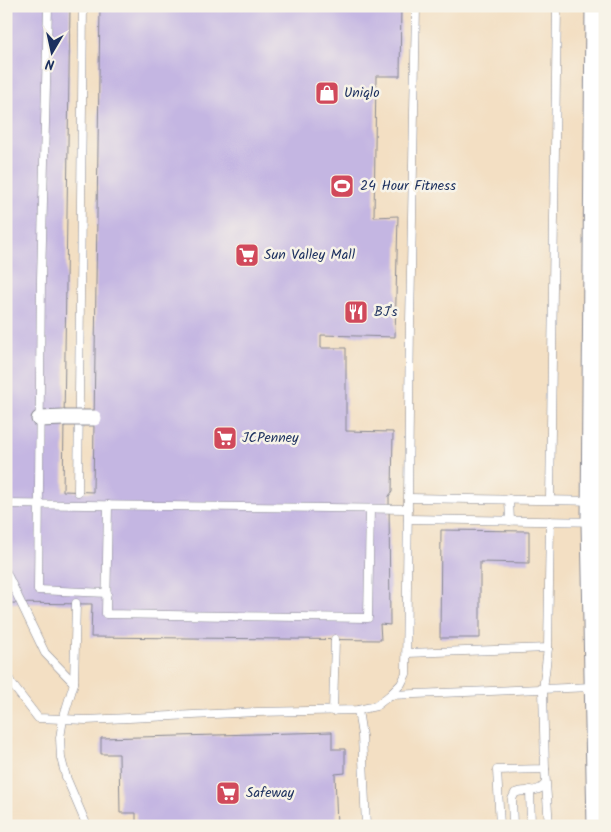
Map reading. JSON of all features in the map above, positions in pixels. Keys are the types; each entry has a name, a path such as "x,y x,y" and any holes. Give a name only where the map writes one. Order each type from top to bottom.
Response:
{"main road":[{"path":"596,6 598,522 594,687 598,826"}],"street":[{"path":"39,419 94,418"}],"lane":[{"path":"48,6 37,504 38,590 107,593"},
{"path":"78,492 83,6"},
{"path":"6,672 20,696 38,718 86,720 358,710 376,706 401,684 406,674 407,652 416,6"},
{"path":"550,499 557,6"},
{"path":"409,498 598,501"},
{"path":"509,499 510,521"},
{"path":"6,504 408,509"},
{"path":"108,505 106,614 368,618 370,508"},
{"path":"408,519 598,522"},
{"path":"549,826 548,799 545,784 543,690 548,648 550,521"},
{"path":"6,572 45,654 74,682"},
{"path":"76,604 74,682 63,719 60,738 61,758 66,778 87,826"},
{"path":"333,711 335,639"},
{"path":"407,652 548,648"},
{"path":"390,695 594,687"},
{"path":"358,710 362,736 366,826"},
{"path":"500,826 498,770 545,769"},
{"path":"513,826 512,799 515,793 542,788 545,784"},
{"path":"530,790 531,826"}],"building":[{"name":"Sun Valley Mall","path":"6,6 70,6 63,491 93,492 100,6 401,6 400,76 376,76 374,217 398,216 395,337 321,335 321,348 346,348 346,431 393,432 392,492 389,496 390,625 380,624 381,640 91,637 92,604 6,603"},
{"path":"441,530 529,531 529,563 480,562 480,638 440,638"},
{"name":"Safeway","path":"332,732 332,749 345,749 345,773 335,774 337,826 136,826 136,813 120,813 119,754 101,754 101,738"}],"place":[{"name":"Uniqlo","path":"327,93"},
{"name":"24 Hour Fitness","path":"342,186"},
{"name":"Sun Valley Mall","path":"247,255"},
{"name":"BJ's","path":"356,312"},
{"name":"JCPenney","path":"225,438"},
{"name":"Safeway","path":"228,793"}]}
